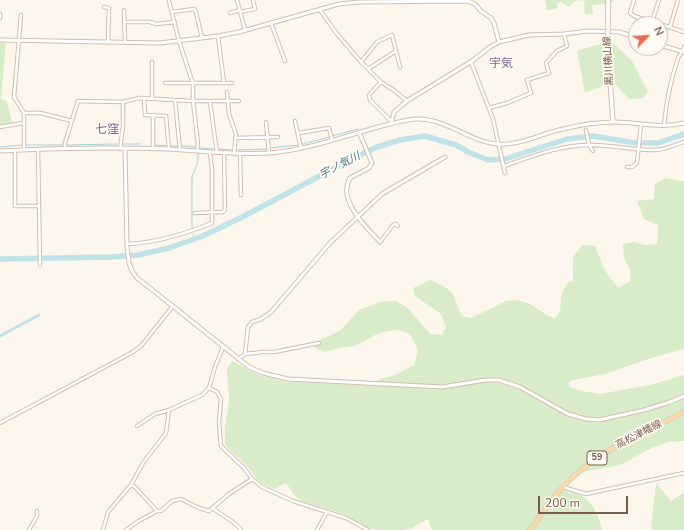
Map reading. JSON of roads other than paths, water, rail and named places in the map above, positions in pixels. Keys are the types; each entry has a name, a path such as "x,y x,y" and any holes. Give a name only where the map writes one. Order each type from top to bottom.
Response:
{"main road":[{"name":"黒川横山線","path":"608,0 608,51 612,122"},
{"name":"高松津幡線","path":"530,530 563,487 595,459 617,446 684,412"}],"street":[{"path":"237,0 245,30"},
{"path":"230,13 255,9 253,0"},
{"path":"634,0 630,13 634,16"},
{"path":"653,16 659,0"},
{"path":"678,0 670,27 684,32"},
{"path":"169,1 193,84 193,101 198,144 197,152"},
{"path":"0,40 160,43 180,42 245,30 338,4 359,2 468,1 474,2 481,11 491,18 494,23 499,42"},
{"path":"104,7 109,8 108,42"},
{"path":"172,12 194,9 202,38"},
{"path":"124,10 125,42"},
{"path":"320,10 337,34 361,62 381,82 395,91 407,102"},
{"path":"21,15 14,97 24,113 24,150"},
{"path":"124,22 150,22 156,24 174,22"},
{"path":"271,23 285,61"},
{"path":"391,122 394,112 407,102 471,62 499,42 529,35 564,34 588,31 619,32 628,35"},
{"path":"489,108 507,103 531,92 527,80 549,73 546,63 557,51 567,46 564,34"},
{"path":"361,62 377,42 392,35 400,67"},
{"path":"218,36 224,84"},
{"path":"668,47 683,52"},
{"path":"664,126 665,114 674,73 679,56 683,52 684,47"},
{"path":"368,69 396,51"},
{"path":"152,62 152,98"},
{"path":"471,62 489,108 505,173"},
{"path":"381,82 369,95 370,100 391,122"},
{"path":"165,83 232,83"},
{"path":"227,92 229,114 236,134 234,154"},
{"path":"144,98 145,114 153,116 166,116 169,149"},
{"path":"64,149 78,101 123,102 152,98 210,102 239,101"},
{"path":"175,100 180,150"},
{"path":"120,149 123,126 123,102"},
{"path":"210,102 217,153"},
{"path":"24,113 41,113 72,121"},
{"path":"153,116 153,149"},
{"path":"0,151 38,149 169,149 234,154 269,153 301,148 391,122 425,119 446,126 478,140 499,144 519,142 564,128 612,122 641,123 664,126 684,123"},
{"path":"295,121 301,148"},
{"path":"266,122 269,153"},
{"path":"0,127 23,123"},
{"path":"627,167 632,167 637,163 641,123"},
{"path":"298,133 329,128 332,140"},
{"path":"586,130 589,144 593,151"},
{"path":"359,132 372,163 370,167 352,176 348,181 347,195 357,217 380,242 393,225 396,224 398,226"},
{"path":"235,138 278,137"},
{"path":"504,165 561,148 589,144 655,150 668,148 684,142"},
{"path":"38,149 40,265"},
{"path":"125,149 127,245 129,263 132,271 138,278 249,367 276,376 288,378 442,387 486,380 499,380 513,383 568,414 586,419 599,420 644,410 684,396"},
{"path":"15,150 16,206 39,206"},
{"path":"127,245 153,241 193,231 212,223 212,170 210,153"},
{"path":"195,213 223,212 225,210 224,153"},
{"path":"240,154 241,195"},
{"path":"244,354 248,327 252,322 261,319 270,312 330,243 382,194 445,157"},
{"path":"0,423 133,352 141,345 173,306"},
{"path":"238,359 244,354 274,352 318,343"},
{"path":"137,426 155,414 169,410 202,395 209,388 223,347"},
{"path":"209,388 217,392 221,399 219,423 221,446 244,468 252,479 262,487 293,501 346,518 368,530"},
{"path":"103,530 108,512 132,485 144,463 166,434 169,410"},
{"path":"563,487 586,494 684,473"},
{"path":"126,530 137,522 157,511 160,511 172,501 180,499 209,511 228,494 252,479"},
{"path":"132,485 157,511"},
{"path":"213,508 231,520 241,530"},
{"path":"29,530 37,516 37,511"},
{"path":"317,530 327,512"}],"waterway":[{"path":"332,136 358,129"},
{"name":"宇ノ気川","path":"0,259 111,257 138,255 169,248 203,236 346,162 377,147 400,140 425,136 456,145 468,152 488,160 505,159 567,139 593,136 636,143 658,143 684,134"},
{"path":"302,144 330,137"},
{"path":"66,145 117,144"},
{"path":"122,144 141,144"},
{"path":"0,147 22,145"},
{"path":"26,145 64,145"},
{"path":"155,145 167,146"},
{"path":"270,148 298,145"},
{"path":"170,146 178,146"},
{"path":"182,146 196,147"},
{"path":"199,148 215,149"},
{"path":"219,149 232,150"},
{"path":"236,150 267,149"},
{"path":"192,228 192,177 198,162 198,153"},
{"name":"宇ノ気川","path":"193,234 195,239"},
{"path":"0,336 39,315"}],"district":[{"name":"宇気","path":"501,64"},
{"name":"七窪","path":"107,130"}]}
